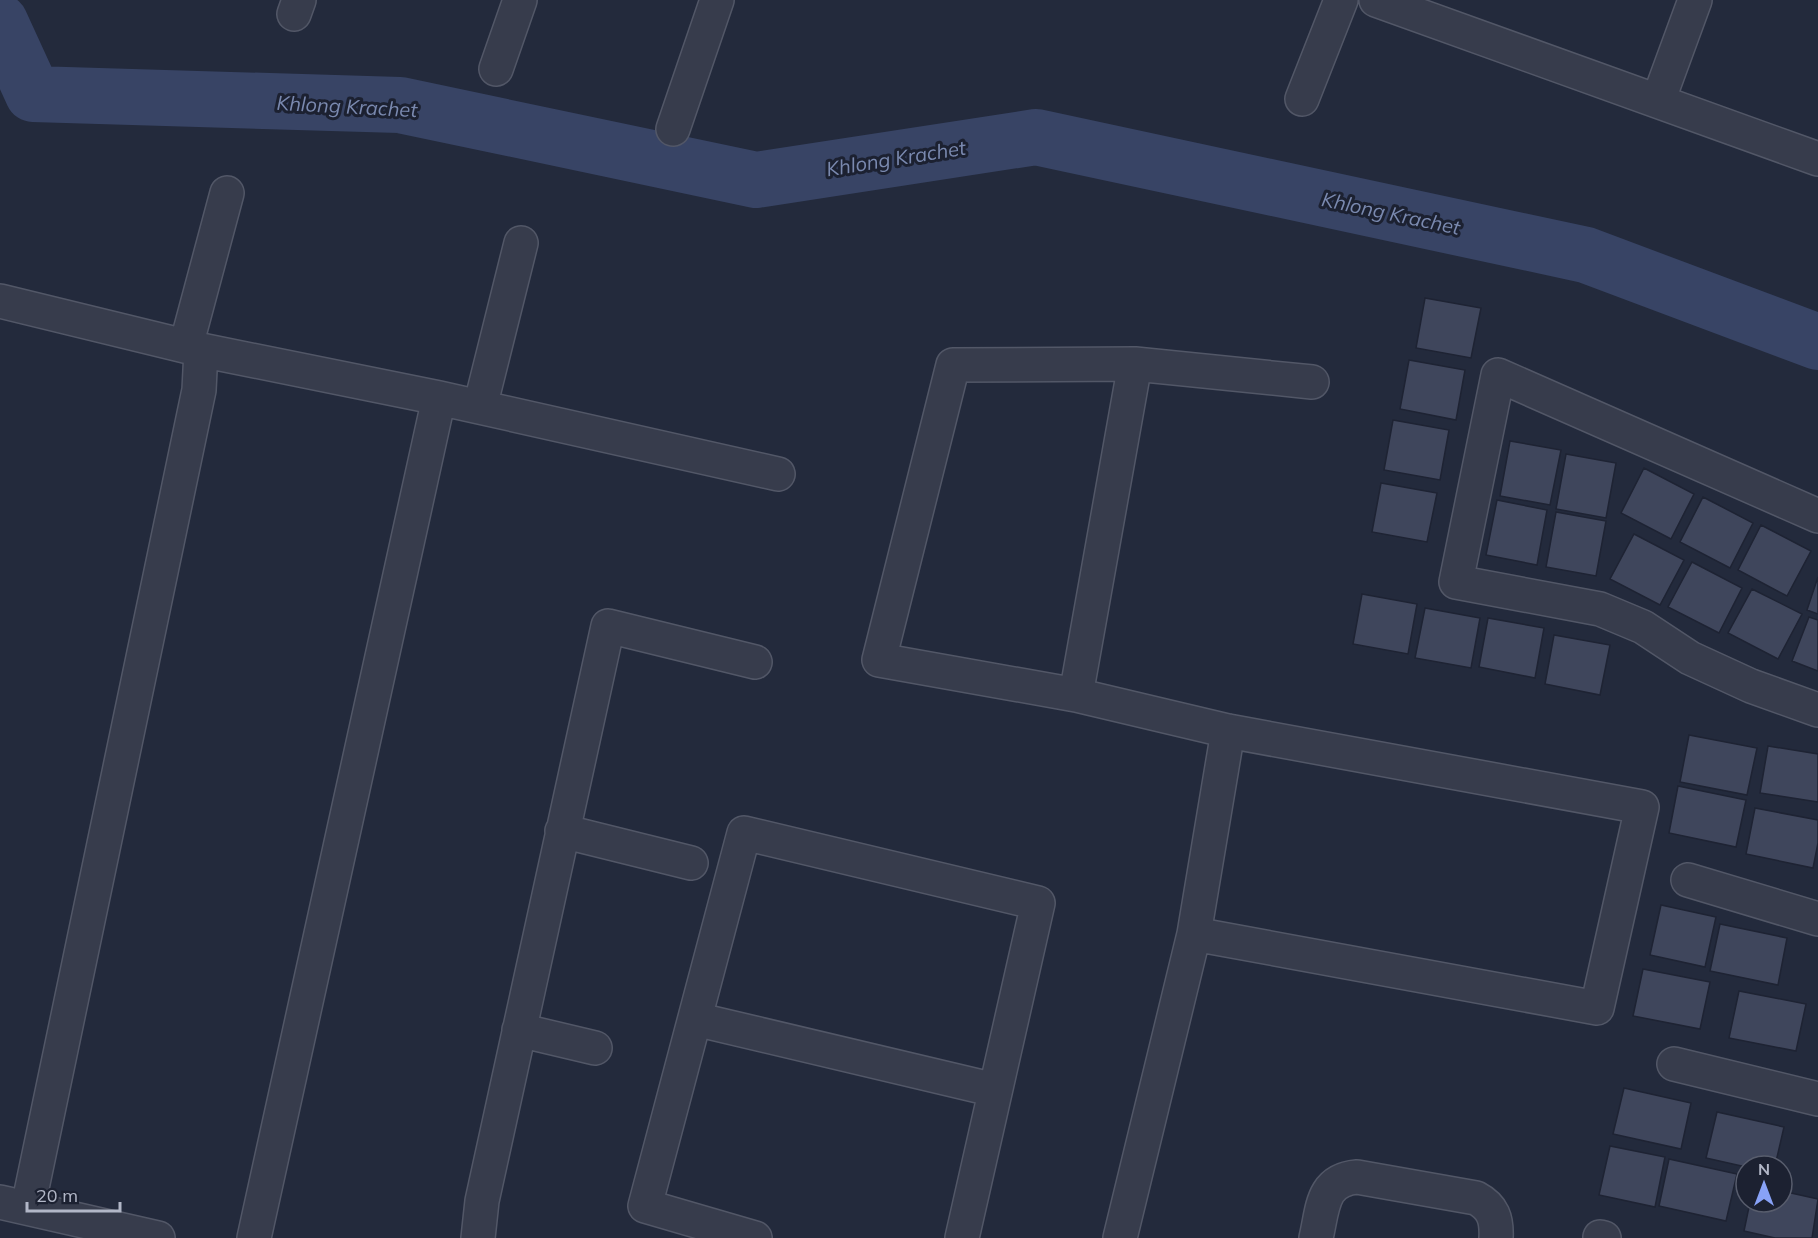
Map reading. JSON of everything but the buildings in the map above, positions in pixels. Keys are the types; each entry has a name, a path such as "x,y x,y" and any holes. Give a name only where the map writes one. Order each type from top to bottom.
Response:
{"street":[{"path":"495,69 520,0"},
{"path":"673,129 717,0"},
{"path":"1302,99 1341,0"},
{"path":"1376,0 1818,159"},
{"path":"1658,101 1695,0"},
{"path":"158,1238 14,1204 199,390 194,348 227,193"},
{"path":"480,407 521,243"},
{"path":"0,301 194,348 439,398 778,474"},
{"path":"1076,694 1135,364"},
{"path":"1194,934 1394,973 1597,1008 1642,807 1228,731 1076,694 879,660 953,365 1135,364 1312,382"},
{"path":"1818,516 1498,375 1456,582 1600,609 1643,627 1690,658 1751,686 1818,710"},
{"path":"254,1238 439,398"},
{"path":"478,1238 482,1201 608,626 755,662"},
{"path":"1120,1238 1194,934 1228,731"},
{"path":"562,831 691,863"},
{"path":"755,1238 645,1206 744,833 1038,903 962,1238"},
{"path":"1688,880 1818,919"},
{"path":"695,1019 995,1090"},
{"path":"519,1030 595,1048"},
{"path":"1674,1064 1818,1099"},
{"path":"1316,1238 1329,1189 1337,1181 1357,1177 1476,1198 1487,1204 1494,1213 1496,1238"}],"waterway":[{"name":"Khlong Krachet","path":"0,22 33,94 400,105 756,180 1036,137 1586,255 1818,342"}]}
